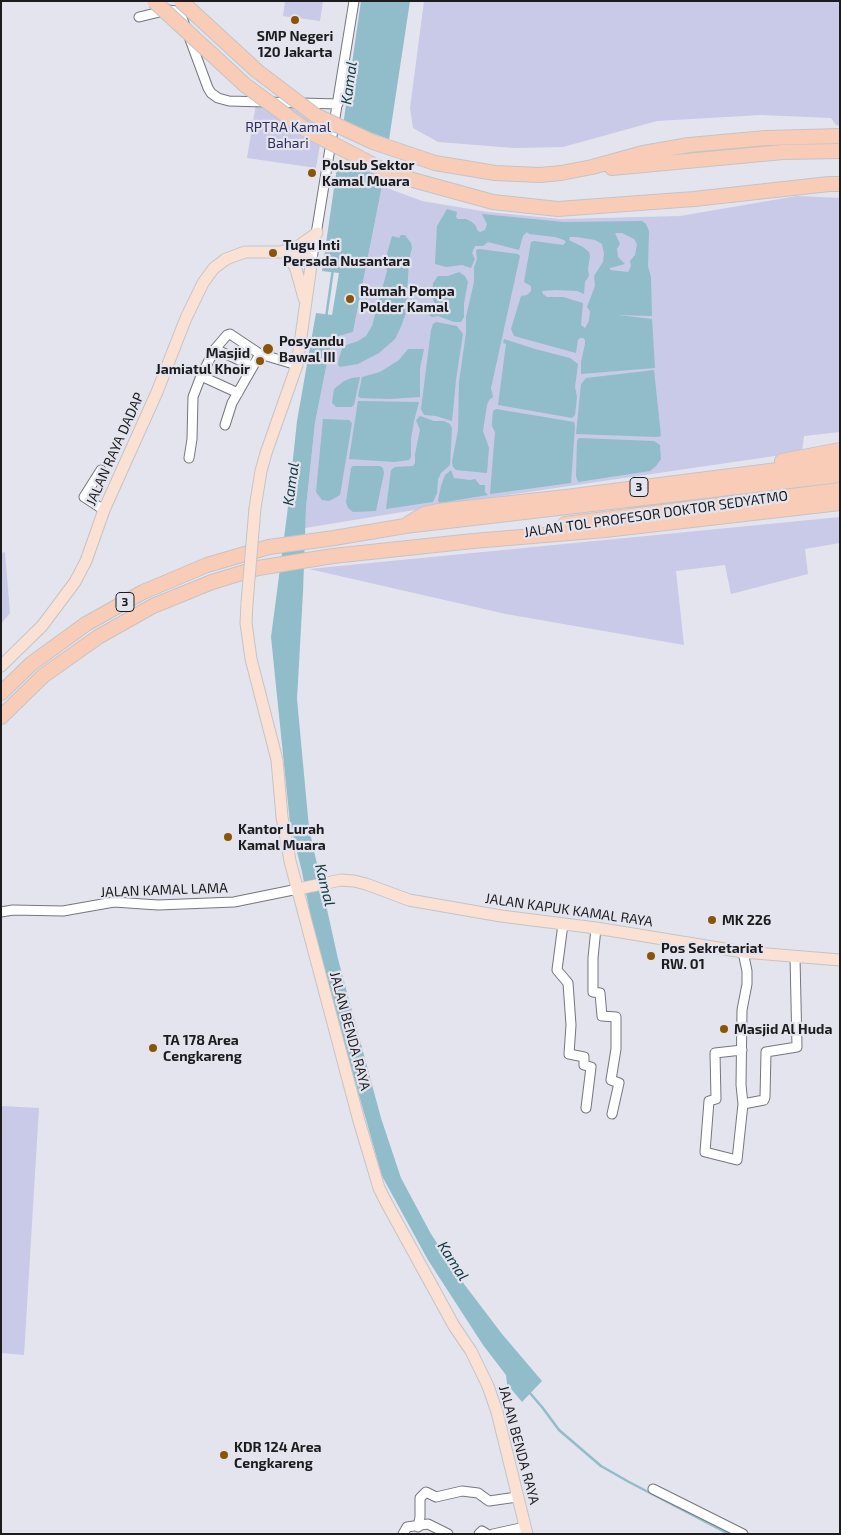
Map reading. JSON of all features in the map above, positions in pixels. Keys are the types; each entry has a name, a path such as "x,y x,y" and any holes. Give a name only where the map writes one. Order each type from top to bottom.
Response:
{"highway":[{"path":"154,1 245,85 306,130 392,174 493,202 558,209 655,202 840,184"},
{"path":"181,1 257,71 315,115 373,142 435,163 504,173 540,175 783,152 840,151"},
{"path":"561,173 592,167 643,153 689,145 766,138 840,136"},
{"path":"696,479 840,450"},
{"name":"JALAN TOL PROFESOR DOKTOR SEDYATMO","path":"405,526 424,514 438,511 566,497 840,462"},
{"name":"JALAN TOL PROFESOR DOKTOR SEDYATMO","path":"1,693 31,664 86,624 143,592 207,565 269,547 405,526 840,475"},
{"name":"JALAN TOL PROFESOR DOKTOR SEDYATMO","path":"473,541 567,524 840,490"},
{"name":"JALAN TOL PROFESOR DOKTOR SEDYATMO","path":"1,717 44,676 98,637 161,603 212,582 271,564 473,541 605,530 840,503"}],"main road":[{"path":"286,251 317,233"},
{"path":"286,251 304,255 311,265 297,365"},
{"path":"286,251 296,269 306,302"},
{"name":"JALAN RAYA DADAP","path":"1,666 42,626 75,582 86,560 104,510 157,392 186,318 203,283 214,268 226,259 245,252 286,251"},
{"name":"JALAN BENDA RAYA","path":"297,365 284,397 266,453 255,508 246,623 250,659 277,760 282,817 290,861 301,888 359,1122 379,1188 415,1256 471,1351 488,1386 497,1412 526,1530"},
{"name":"JALAN KAPUK KAMAL RAYA","path":"301,888 341,880 354,881 409,900 501,916 596,928 744,952 840,960"}],"street":[{"path":"311,265 354,1"},
{"path":"139,17 168,10 176,11 181,15 208,88 218,98 229,101 338,104"},
{"path":"189,458 192,439 193,397 201,376 215,350 227,335 230,334 263,355 297,365"},
{"path":"215,350 252,366"},
{"path":"225,425 232,403 252,366 263,355"},
{"path":"201,376 238,393"},
{"path":"101,470 84,497 104,510"},
{"name":"JALAN KAMAL LAMA","path":"1,912 13,910 63,911 114,902 158,905 234,902 301,888"},
{"path":"563,924 557,970 568,983 569,1054 584,1057 584,1065 591,1067 586,1108"},
{"path":"596,928 593,958 593,992 600,993 602,1016 616,1017 616,1049 611,1080 619,1083 612,1114"},
{"path":"742,1050 715,1053 716,1099 709,1101 705,1152 738,1159 743,1104 741,1085 742,1050 742,1010 747,984 744,952"},
{"path":"743,1104 764,1100 766,1052 797,1047 795,957"},
{"path":"653,1489 743,1534"},
{"path":"418,1526 420,1498 426,1492 436,1497 462,1491 478,1493 489,1500 517,1496"},
{"path":"403,1534 408,1527 428,1524 448,1534"},
{"path":"493,1534 526,1530"},
{"path":"480,1534 482,1531 487,1534"}],"green space":[{"path":"285,1 323,1 320,21 283,16"},
{"path":"424,1 840,1 840,126 836,125 831,118 761,115 657,121 563,147 514,148 438,142 413,128 410,108"},
{"name":"RPTRA Kamal Bahari","path":"256,104 326,111 316,168 247,158"},
{"path":"382,186 422,201 488,212 560,219 680,216 797,196 840,198 840,432 804,436 802,452 494,497 305,528 315,423 332,338 353,332"},
{"path":"840,517 840,543 805,549 808,574 731,594 725,565 676,571 684,645 506,614 309,569"},
{"path":"5,552 10,613 1,624 1,553"},
{"path":"1,1106 39,1108 24,1355 1,1353"}],"water":[{"path":"361,1 410,1 382,186 353,332 332,338 315,423 306,508 297,699 309,828 338,959 381,1118 401,1178 431,1234 464,1284 502,1334 542,1381 522,1402 507,1384 506,1375 483,1345 428,1260 382,1176 316,944 290,823 271,637 297,421 316,313 332,315 339,273 322,271"},
{"path":"447,209 457,212 456,217 458,219 466,219 472,222 480,232 485,230 487,224 482,214 564,222 642,221 646,224 649,231 648,266 651,277 652,316 617,315 652,319 655,368 581,374 581,362 585,344 583,338 578,340 576,353 514,336 511,329 521,296 527,295 531,291 531,286 524,282 531,242 563,245 566,242 564,240 529,234 527,232 523,236 519,250 488,242 483,246 475,246 472,253 475,259 471,268 462,265 446,267 435,264 437,226","holes":["615,233 622,233 634,239 637,244 628,272 610,270 610,268 625,264 618,257 617,249 620,244","570,237 595,240 602,244 604,254 603,262 594,276 595,286 587,307 590,311 589,321 585,328 581,325 583,303 563,297 547,297 542,291 577,291 584,294 585,282 589,276 590,256 589,252 583,247 569,240"]},
{"path":"401,235 405,235 412,248 409,259 406,313 400,329 395,339 379,353 358,364 340,367 338,365 339,358 343,346 366,336 372,326 387,271 385,261 392,236 399,238"},
{"path":"476,250 518,254 520,256 491,388 493,397 487,405 483,431 489,448 487,473 456,470 452,462 458,430 459,382 466,333 466,317 474,282 474,267 477,259"},
{"path":"459,272 465,276 468,282 464,303 464,317 461,322 454,322 438,316 432,317 429,315 435,311 432,297 433,283 438,276 448,276"},
{"path":"436,322 457,326 463,334 452,421 436,416 424,415 421,409 431,330"},
{"path":"504,339 570,358 578,364 575,387 577,397 575,415 572,418 498,405 506,344 503,343"},
{"path":"408,349 424,349 420,368 420,397 389,399 360,398 358,396 362,377 380,372 399,360"},
{"path":"654,370 661,436 576,434 581,384 586,378"},
{"path":"360,377 354,405 351,407 336,407 332,403 334,389 344,381"},
{"path":"358,401 419,402 414,421 411,457 409,460 394,462 349,459"},
{"path":"496,409 574,422 571,483 490,494 495,432 492,421 493,411"},
{"path":"420,416 450,424 452,428 450,465 441,473 438,479 437,493 433,502 386,509 391,470 395,467 413,466 415,463 420,430 416,420"},
{"path":"323,419 349,420 352,423 340,495 329,501 322,500 316,492"},
{"path":"579,438 654,441 660,445 661,459 650,471 578,482 576,476 577,441"},
{"path":"353,466 380,466 383,468 384,473 376,511 353,512 348,508 346,502 351,468"},
{"path":"451,470 454,478 475,479 480,485 485,485 485,492 488,495 439,503 441,486 445,475"}],"pier":[{"path":"342,119 391,140 386,178 352,166 336,157"}],"waterway":[{"name":"Kamal","path":"326,318 333,269"},
{"name":"Kamal","path":"529,1392 559,1430 601,1466 729,1534"}],"place":[{"name":"SMP Negeri 120 Jakarta","path":"295,20"},
{"name":"Polsub Sektor Kamal Muara","path":"312,173"},
{"name":"Tugu Inti Persada Nusantara","path":"273,253"},
{"name":"Rumah Pompa Polder Kamal","path":"350,299"},
{"name":"Posyandu Bawal III","path":"268,349"},
{"name":"Masjid Jamiatul Khoir","path":"260,361"},
{"name":"Kantor Lurah Kamal Muara","path":"228,837"},
{"name":"MK 226","path":"712,920"},
{"name":"Pos Sekretariat RW. 01","path":"651,956"},
{"name":"Masjid Al Huda","path":"724,1029"},
{"name":"TA 178 Area Cengkareng","path":"153,1048"},
{"name":"KDR 124 Area Cengkareng","path":"224,1455"}]}
